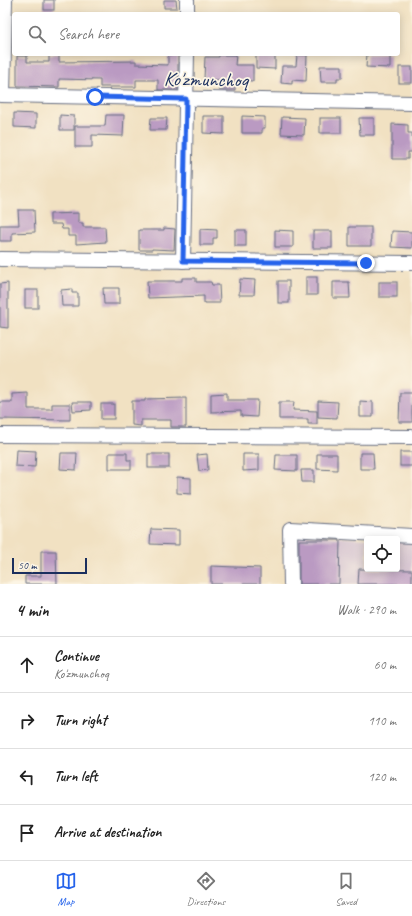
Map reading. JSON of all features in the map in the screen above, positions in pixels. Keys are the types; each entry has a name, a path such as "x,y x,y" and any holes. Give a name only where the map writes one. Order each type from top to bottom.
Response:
{"street":[{"path":"2,95 5,0"},
{"path":"187,0 187,12"},
{"path":"183,261 187,56"},
{"name":"Ko'zmunchoq","path":"2,95 412,103"},
{"path":"0,259 412,263"},
{"path":"0,435 412,437"},
{"path":"291,584 290,529 412,536"}],"shaded area":[{"path":"296,534 364,539 364,572 400,572 400,541 412,542 412,584 296,584"}],"building":[{"path":"44,0 54,0 54,10 44,10"},
{"path":"164,0 176,0 177,8 164,8"},
{"path":"17,56 27,56 27,62 49,62 49,56 59,56 59,62 136,61 136,64 168,65 168,56 178,56 178,90 158,90 158,80 136,80 136,87 100,87 100,80 59,79 59,87 17,86"},
{"path":"236,56 235,65 253,65 253,81 235,80 235,90 219,90 220,80 204,79 205,57"},
{"path":"256,56 275,56 275,69 256,68"},
{"path":"297,56 307,56 306,81 292,80 292,84 281,83 282,66 296,66"},
{"path":"367,56 390,56 390,68 366,67"},
{"path":"320,66 342,66 342,78 337,78 337,82 321,82"},
{"path":"399,67 412,67 412,83 399,83"},
{"path":"14,113 36,114 36,128 14,127"},
{"path":"60,115 74,116 74,130 60,130"},
{"path":"106,115 124,115 123,136 92,135 92,147 75,147 75,126 105,126"},
{"path":"203,116 224,116 224,134 203,133"},
{"path":"242,116 265,117 265,128 262,128 262,133 242,133"},
{"path":"282,117 305,118 304,135 281,134"},
{"path":"151,118 167,118 166,130 150,130"},
{"path":"320,118 341,118 341,133 320,133"},
{"path":"359,118 374,118 374,135 360,135"},
{"path":"392,124 408,125 408,133 412,133 412,152 408,152 408,159 392,159"},
{"path":"18,210 34,210 35,232 12,233 12,241 0,241 0,225 19,225"},
{"path":"78,213 78,223 83,223 83,227 105,227 106,242 76,244 76,236 68,236 68,229 62,229 61,224 50,224 50,214"},
{"path":"349,227 371,227 371,246 349,246"},
{"path":"164,228 175,229 174,250 139,250 139,230 164,230"},
{"path":"200,229 217,230 217,238 213,238 213,245 200,245"},
{"path":"235,230 246,230 246,246 235,246"},
{"path":"275,230 293,231 293,247 275,247"},
{"path":"313,231 332,231 332,248 313,248"},
{"path":"392,231 412,232 412,248 391,247"},
{"path":"306,277 317,277 317,295 306,295"},
{"path":"182,278 196,278 196,282 211,282 212,285 219,285 220,303 204,303 204,296 148,298 147,281 182,281"},
{"path":"240,279 255,280 254,295 239,295"},
{"path":"278,281 289,281 289,303 278,303"},
{"path":"333,282 349,282 350,298 333,298"},
{"path":"379,282 397,282 397,297 379,297"},
{"path":"8,283 8,328 0,327 0,284"},
{"path":"103,288 119,288 119,304 104,304"},
{"path":"72,289 72,293 78,293 78,306 62,306 61,290"},
{"path":"25,290 38,290 38,308 25,308"},
{"path":"28,393 28,409 52,409 52,404 70,404 70,420 0,419 0,402 12,402 12,394"},
{"path":"227,393 227,400 258,400 257,417 241,416 241,411 211,412 211,394"},
{"path":"400,393 412,393 412,422 399,422"},
{"path":"186,398 186,427 171,427 171,420 141,420 141,426 132,425 132,401 145,401 145,399"},
{"path":"318,401 338,402 337,418 318,417"},
{"path":"360,401 373,402 373,417 360,417"},
{"path":"72,402 91,402 91,410 73,411"},
{"path":"279,402 294,402 293,410 317,411 317,424 308,424 308,419 279,419"},
{"path":"101,404 114,404 114,419 101,419"},
{"path":"16,450 36,451 35,467 15,466"},
{"path":"400,452 412,452 412,466 400,466"},
{"path":"61,453 77,453 76,470 60,469"},
{"path":"109,453 127,453 127,460 131,460 131,469 109,469"},
{"path":"360,453 373,453 374,469 360,469"},
{"path":"148,454 169,454 169,468 148,468"},
{"path":"207,454 208,470 199,471 197,455"},
{"path":"243,454 259,454 259,470 243,471"},
{"path":"317,454 337,454 337,470 317,469"},
{"path":"276,455 297,455 297,471 275,470"},
{"path":"301,470 314,470 314,482 302,482"},
{"path":"177,477 191,478 191,494 177,493"},
{"path":"151,529 179,530 179,545 150,544"},
{"path":"299,540 340,540 339,584 299,584"},
{"path":"41,551 56,551 57,584 25,584 25,576 41,576"},
{"path":"211,566 260,568 260,584 211,584"},
{"path":"359,569 364,569 364,572 400,572 400,570 412,570 412,584 358,584"}],"route":[{"path":"95,97 186,99 183,261 366,263"}]}
